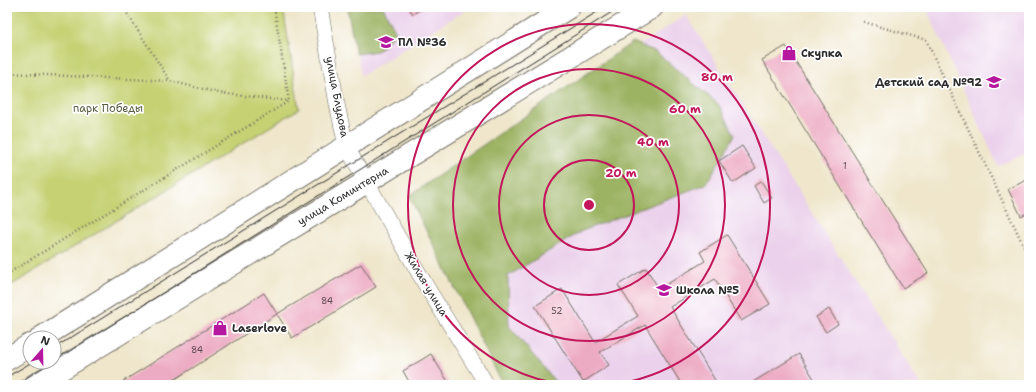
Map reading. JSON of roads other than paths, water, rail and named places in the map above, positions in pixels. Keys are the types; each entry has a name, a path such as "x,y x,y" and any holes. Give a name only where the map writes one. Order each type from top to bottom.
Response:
{"street":[{"name":"улица Блудова","path":"320,7 346,146 367,181"},
{"path":"54,330 569,7"},
{"name":"улица Коминтерна","path":"35,385 652,7"},
{"name":"Жилая улица","path":"367,181 428,289 488,385"},
{"path":"7,359 22,350"}],"tram line":[{"path":"62,343 605,7"},
{"path":"62,356 620,7"},
{"path":"7,377 22,368"},
{"path":"15,385 39,370"}],"place":[{"name":"ПЛ №36","path":"386,42"},
{"name":"Скупка","path":"789,53"},
{"name":"Детский сад №92","path":"994,82"},
{"name":"Школа №5","path":"664,290"},
{"name":"Laserlove","path":"220,328"}],"park label":[{"name":"парк Победы","path":"108,108"}]}
